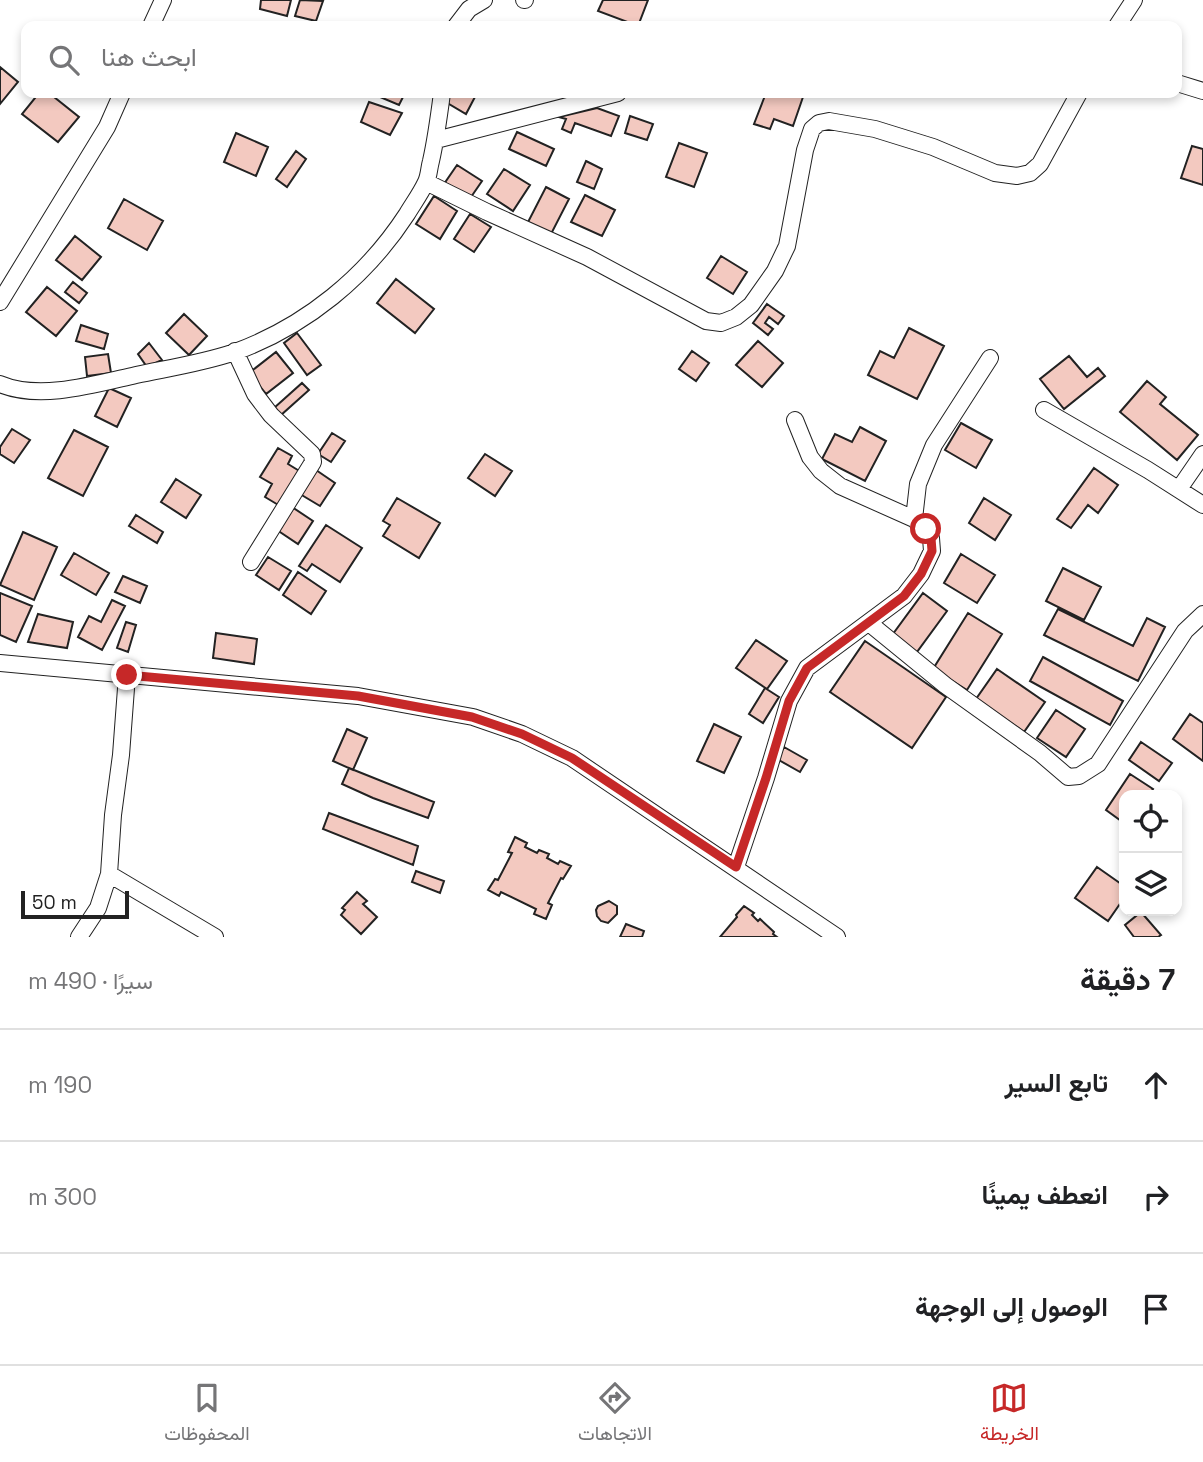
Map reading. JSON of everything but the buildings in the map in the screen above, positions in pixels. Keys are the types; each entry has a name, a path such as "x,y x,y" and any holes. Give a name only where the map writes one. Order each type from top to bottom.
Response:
{"street":[{"path":"153,21 163,0"},
{"path":"460,21 468,9 484,0"},
{"path":"1120,21 1134,0"},
{"path":"1182,85 1203,91"},
{"path":"0,302 107,127 120,98"},
{"path":"0,384 9,388 40,391 72,389 202,361 235,351 282,330 319,307 358,275 392,236 426,182 436,140 441,98"},
{"path":"436,140 599,98"},
{"path":"426,182 587,257 706,321 721,323 736,317 751,305 775,271 788,246 805,150 812,129 819,123 830,121 875,129 933,147 995,173 1017,176 1030,173 1040,164 1076,98"},
{"path":"235,351 255,394 271,415 313,458 251,562"},
{"path":"914,519 918,484 934,445 990,358"},
{"path":"1044,410 1114,449 1203,505"},
{"path":"736,867 789,701 807,668 904,596 921,574 932,551 931,538 926,529 914,519 840,486 821,471 810,457 795,420"},
{"path":"1179,489 1203,454"},
{"path":"869,623 945,685 1040,753 1068,777 1079,776 1098,764 1185,631 1203,614"},
{"path":"0,663 358,696 472,717 522,734 572,758 837,937"},
{"path":"79,937 98,908 109,874 127,675"},
{"path":"109,874 215,937"}],"route":[{"path":"127,675 358,696 472,717 522,734 572,758 736,867 789,701 807,668 904,596 921,574 932,551 931,538 926,529"}]}
